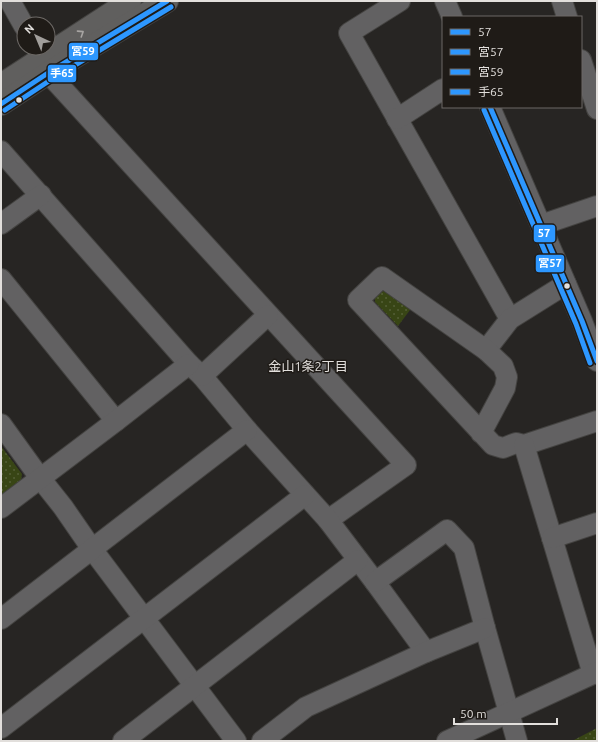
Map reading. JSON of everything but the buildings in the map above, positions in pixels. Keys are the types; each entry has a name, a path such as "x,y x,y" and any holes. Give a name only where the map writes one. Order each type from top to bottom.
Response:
{"highway":[{"path":"1,85 43,60 130,1"},
{"path":"1,104 43,60 167,1"}],"street":[{"path":"10,1 18,16"},
{"path":"400,1 349,33 510,319"},
{"path":"445,1 452,16"},
{"path":"562,1 567,16"},
{"path":"43,60 268,315 406,465 328,520"},
{"path":"582,63 597,109"},
{"path":"397,119 442,89"},
{"path":"490,108 566,284 589,319 597,361"},
{"path":"1,151 328,520 426,652"},
{"path":"1,224 41,195"},
{"path":"541,225 597,206"},
{"path":"481,432 505,388 506,377 504,366 486,350 382,277 358,300 493,445 503,448 516,444 524,445 597,421"},
{"path":"1,280 116,421"},
{"path":"486,350 510,319 566,284"},
{"path":"1,508 116,421 195,370 268,315"},
{"path":"1,424 63,507 92,549 236,741"},
{"path":"1,619 247,430"},
{"path":"446,741 595,673 524,445"},
{"path":"1,728 305,495"},
{"path":"552,538 597,524"},
{"path":"375,582 447,530 464,548 517,741"},
{"path":"123,741 358,560"},
{"path":"262,741 306,707 426,652 485,628"}],"green space":[{"path":"389,290 413,306 398,326 375,302 375,295 379,291"},
{"path":"1,446 22,474 21,480 1,496"},
{"path":"597,728 597,741 572,741"}],"transit line":[{"name":"宮59","path":"1,104 48,73 167,1"},
{"name":"手65","path":"5,110 52,79 171,7"},
{"name":"57","path":"490,108 582,321 597,361"},
{"name":"宮57","path":"484,110 576,324 590,363"}],"district":[{"name":"金山1条2丁目","path":"308,366"}]}
